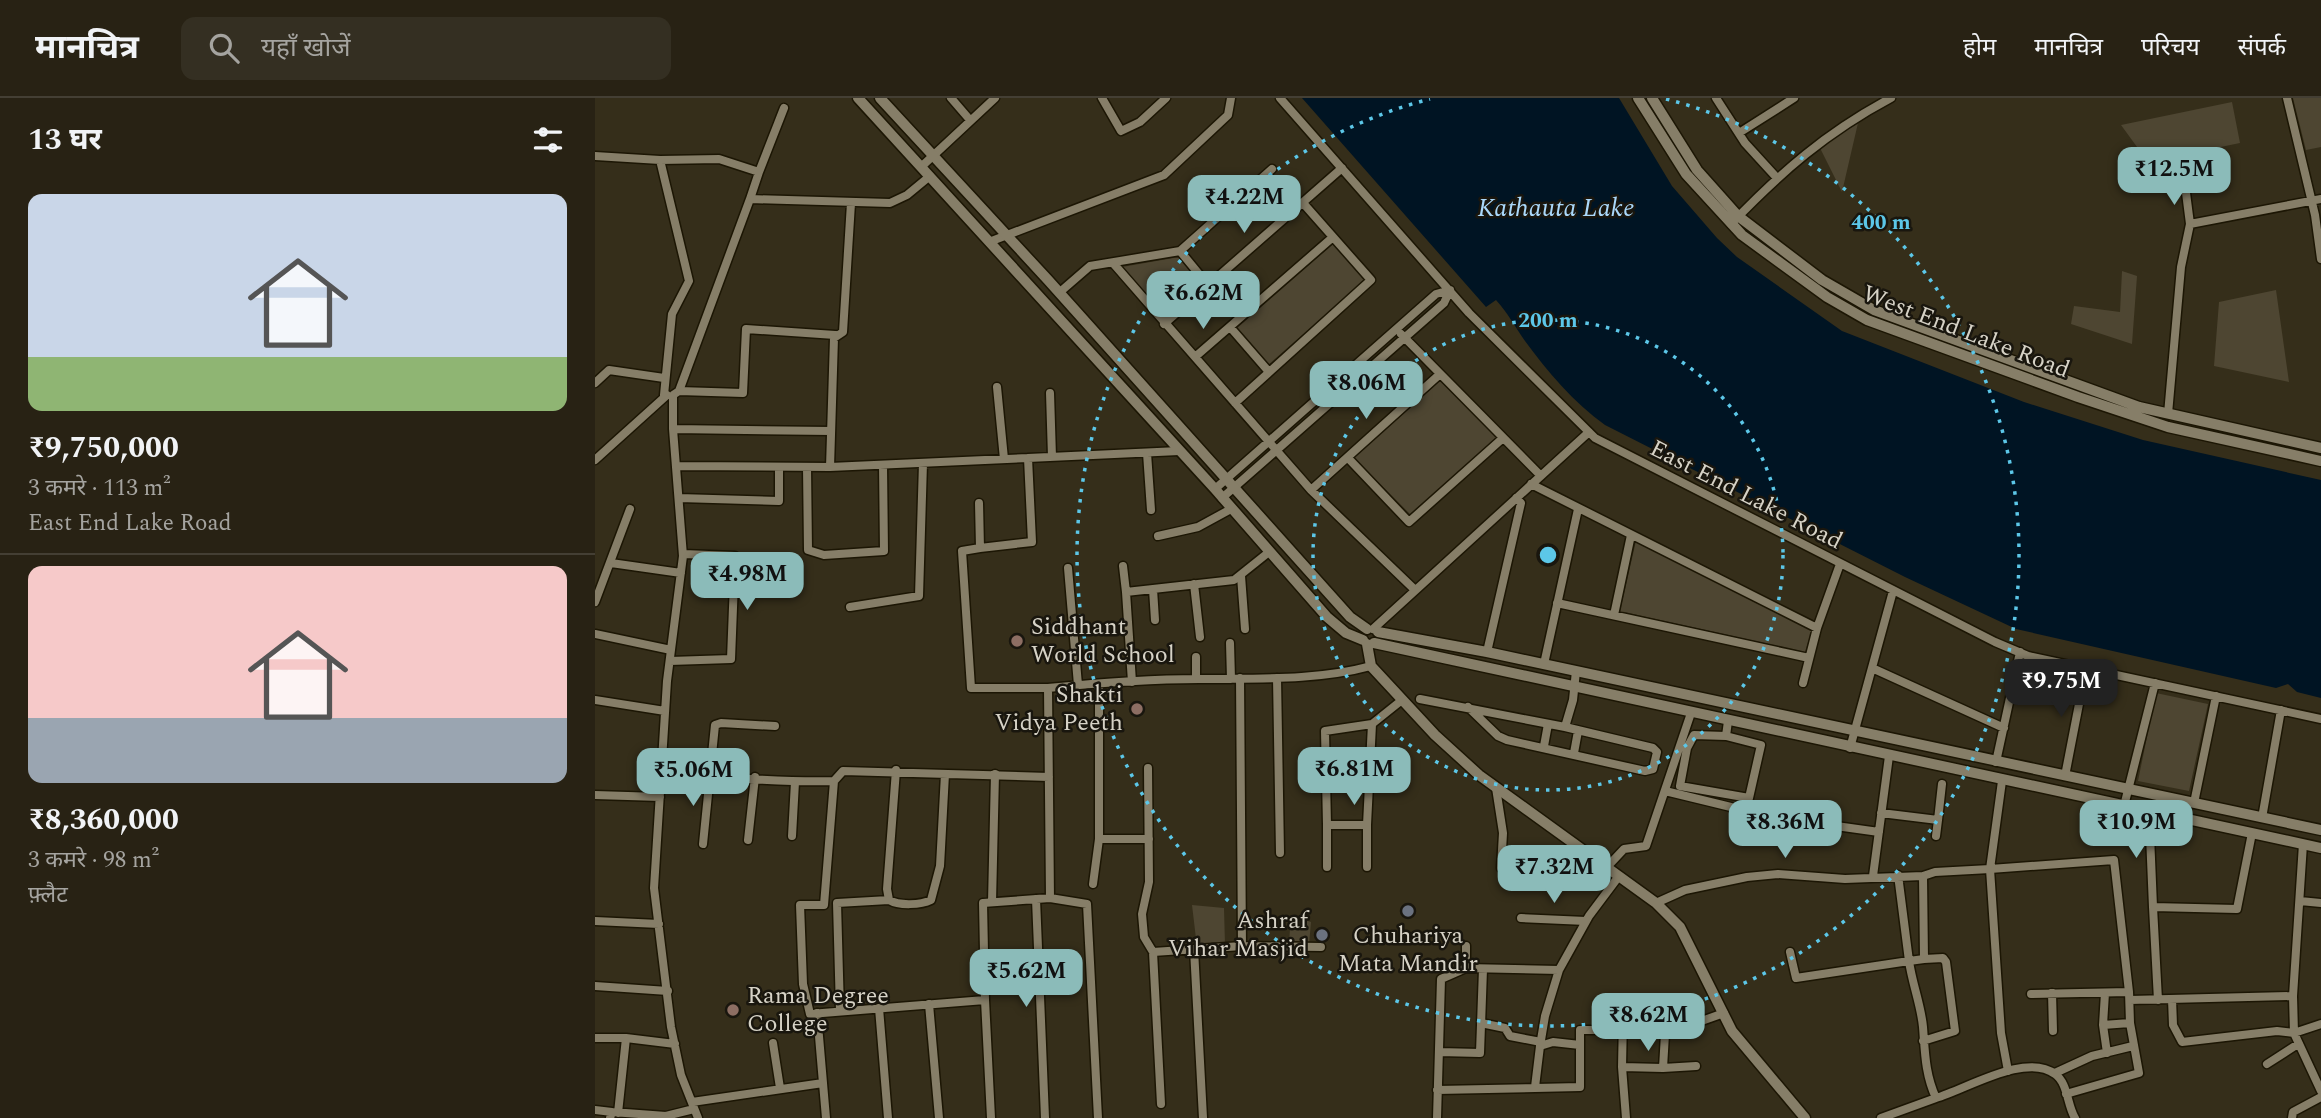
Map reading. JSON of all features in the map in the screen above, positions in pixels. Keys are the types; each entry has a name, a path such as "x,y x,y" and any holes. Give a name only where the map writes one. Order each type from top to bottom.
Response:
{"street":[{"path":"858,98 1215,489 1327,617 1346,633 1487,652 2321,830"},
{"path":"880,98 1060,292 1350,617 1370,636 1574,691 1691,713 2321,848"},
{"path":"951,98 970,120"},
{"path":"921,167 995,98"},
{"path":"1102,98 1121,131 1140,122 1155,102 1166,98"},
{"path":"989,242 1164,175 1228,115 1231,98"},
{"name":"East End Lake Road","path":"1280,98 1450,290 1589,432 1664,475 2020,652 2321,719"},
{"name":"West End Lake Road","path":"1639,98 1686,174 1735,220 1826,297 1867,320 2078,397 2168,426 2321,461"},
{"name":"West End Lake Road","path":"1652,98 1697,170 1735,220 1822,280 1874,310 2139,407 2321,448"},
{"path":"1716,98 1739,133 1777,178"},
{"path":"1739,133 1794,98"},
{"path":"1735,220 1811,147 1847,122 1891,98"},
{"path":"2287,98 2311,200 2321,258"},
{"path":"698,1118 681,1075 675,1044 654,876 665,711 683,554 672,393 750,199 783,108"},
{"path":"595,156 660,160 719,159 759,172"},
{"path":"660,160 689,281 672,314 664,378 672,393"},
{"path":"1164,324 1342,168"},
{"path":"1060,292 1090,266 1180,251 1272,169"},
{"path":"750,199 851,203 898,200 930,176"},
{"path":"2168,414 2181,267 2190,224 2185,185"},
{"path":"2190,224 2321,199"},
{"path":"595,460 672,393 743,393 746,329 835,335 843,332 851,203"},
{"path":"1235,403 1371,280 1303,203"},
{"path":"1195,357 1333,237"},
{"path":"1180,251 1208,285"},
{"path":"1113,262 1164,324 1311,490 1414,589"},
{"path":"1215,489 1436,294 1450,290"},
{"path":"1222,498 1444,303 1450,290"},
{"path":"1230,327 1269,372"},
{"path":"1396,330 1541,476"},
{"path":"830,467 835,335"},
{"path":"595,383 609,370 664,378"},
{"path":"1311,490 1440,374"},
{"path":"997,387 1004,459"},
{"path":"1050,393 1052,457"},
{"path":"673,429 831,431"},
{"path":"1589,432 1414,589 1370,636 1367,654 1371,666 1435,735 1496,788 1656,903 1680,927 1733,1031 1805,1118"},
{"path":"1347,458 1409,522 1503,438"},
{"path":"677,466 830,467 1179,451"},
{"path":"1147,453 1151,510"},
{"path":"1028,458 1032,542 962,551 971,688 1048,688 1196,679 1277,678 1346,673 1371,666"},
{"path":"850,607 919,596 923,463"},
{"path":"807,467 808,550 824,555 884,551 883,465"},
{"path":"679,498 779,502 779,467"},
{"path":"1531,484 1817,628"},
{"path":"1487,652 1521,503 1516,498"},
{"path":"979,503 980,548"},
{"path":"595,602 598,577 611,563 629,509"},
{"path":"1158,536 1198,527 1231,509"},
{"path":"1544,664 1578,509"},
{"path":"1614,615 1632,535"},
{"path":"1126,592 1234,580 1269,552"},
{"path":"670,662 730,659 736,556 683,554"},
{"path":"611,563 681,573"},
{"path":"1803,683 1817,628 1840,564"},
{"path":"1123,566 1132,682"},
{"path":"1068,568 1078,685"},
{"path":"1241,576 1245,629"},
{"path":"1195,584 1200,637"},
{"path":"1153,589 1155,620"},
{"path":"1850,748 1893,591"},
{"path":"1557,603 1809,658"},
{"path":"595,634 671,650"},
{"path":"1230,643 1236,679 1242,946"},
{"path":"1996,762 2020,652"},
{"path":"1196,657 1196,679"},
{"path":"1872,668 2004,728"},
{"path":"2065,776 2086,668"},
{"path":"1565,727 1576,671"},
{"path":"1277,678 1280,853"},
{"path":"2124,806 2155,683"},
{"path":"1093,884 1100,839 1099,684"},
{"path":"1048,688 1050,898"},
{"path":"2194,803 2216,696"},
{"path":"1420,699 1468,708 1548,724 1565,727 1653,748 1657,752 1653,769 1646,771 1498,736 1468,708"},
{"path":"595,700 665,711"},
{"path":"1327,867 1325,732 1372,724 1402,700"},
{"path":"2262,818 2281,710"},
{"path":"1607,867 1624,849 1646,846 1691,713"},
{"path":"1726,736 1728,721"},
{"path":"1367,867 1372,724"},
{"path":"1544,746 1548,724"},
{"path":"703,844 715,725 775,726"},
{"path":"1574,753 1578,731"},
{"path":"1694,735 1726,736 1761,745 1749,798 1680,786 1687,748 1694,735"},
{"path":"1873,876 1889,756"},
{"path":"1148,768 1149,882 1142,914 1144,937 1153,953 1161,1104"},
{"path":"824,905 834,781 843,771 896,770 1049,776"},
{"path":"889,900 887,889 896,770"},
{"path":"661,774 755,777 795,782 834,781"},
{"path":"945,774 940,866 931,900 924,903 895,903 889,900 800,905 803,984 810,1014 985,1000"},
{"path":"992,902 995,774"},
{"path":"748,840 755,777"},
{"path":"2002,781 1990,869 2001,1033 2008,1071"},
{"path":"792,836 795,782"},
{"path":"1936,836 1942,784"},
{"path":"1496,788 1503,833 1501,868"},
{"path":"1665,791 1772,817 1879,832"},
{"path":"595,796 660,797"},
{"path":"2149,811 2158,1000"},
{"path":"1881,813 1938,820"},
{"path":"1327,825 1367,825"},
{"path":"2153,907 2237,909 2252,833"},
{"path":"1100,839 1149,839"},
{"path":"2303,844 2293,996 2294,1033 2321,1091"},
{"path":"1656,903 1685,890 1747,877 1778,874 1845,879 1923,876 1935,872 2115,860 2130,1023 2139,1073 2066,1094"},
{"path":"1898,875 1930,1086 1936,1098"},
{"path":"1535,1087 1541,1044 1559,970 1586,921 1619,876"},
{"path":"1923,876 1924,959"},
{"path":"991,1118 983,903 1050,898 1087,904 1098,1118"},
{"path":"1036,899 1045,1118"},
{"path":"2300,901 2321,903"},
{"path":"837,903 840,1011"},
{"path":"1521,918 1586,921"},
{"path":"595,921 659,924"},
{"path":"1153,953 1242,946 1321,947"},
{"path":"1466,968 1467,946"},
{"path":"1194,949 1203,1118"},
{"path":"1790,952 1795,978 1943,958 1946,962 1955,1031 1923,1041"},
{"path":"984,957 1039,956"},
{"path":"1437,1118 1441,979 1466,968 1559,970"},
{"path":"1439,1052 1480,1053 1483,969"},
{"path":"595,986 668,991"},
{"path":"2052,993 2053,1031"},
{"path":"2031,994 2105,993 2158,1000 2293,996"},
{"path":"2105,993 2103,1025 2107,1053"},
{"path":"2172,999 2173,1025 2182,1042 2277,1031 2294,1033 2321,1024"},
{"path":"929,1004 939,1118"},
{"path":"879,1008 888,1118"},
{"path":"817,1013 826,1118"},
{"path":"1665,1034 1724,1013"},
{"path":"1661,1014 1665,1034 1663,1068"},
{"path":"1623,1018 1622,1067 1626,1118"},
{"path":"1481,1023 1505,1028 1510,1036 1541,1044 1553,1042 1580,1045"},
{"path":"2103,1025 2130,1023"},
{"path":"1437,1090 1580,1087 1580,1030 1623,1030"},
{"path":"595,1038 626,1038 675,1044"},
{"path":"619,1115 626,1038"},
{"path":"773,1042 779,1088"},
{"path":"2267,1063 2298,1044"},
{"path":"1881,1118 2024,1065 2055,1073 2092,1056 2133,1046"},
{"path":"1622,1067 1696,1066"},
{"path":"2055,1073 2075,1118"},
{"path":"595,1110 619,1115 666,1115 693,1105 779,1088 823,1083"},
{"path":"2292,1118 2293,1112 2321,1097"}],"shaded area":[{"path":"2293,98 2321,98 2321,147 2306,150"},
{"path":"2232,102 2240,143 2148,162 2121,125"},
{"path":"1858,123 1842,192 1820,148"},
{"path":"1333,244 1365,280 1268,365 1236,329"},
{"path":"1179,257 1202,284 1165,317 1122,267"},
{"path":"2122,271 2137,276 2132,344 2071,324 2074,306 2120,312"},
{"path":"2276,290 2289,382 2214,366 2219,302"},
{"path":"1440,381 1497,438 1410,514 1354,458"},
{"path":"1636,541 1812,630 1805,652 1620,611"},
{"path":"2156,693 2208,704 2189,791 2138,781"},
{"path":"1192,905 1224,908 1225,945 1197,947"},
{"path":"1291,915 1311,922 1309,945 1289,943"}],"water":[{"name":"Kathauta Lake","path":"1302,98 1619,98 1672,186 1717,238 1737,257 1842,331 2024,402 2143,440 2321,480 2321,698 2297,692 2288,684 2276,688 2016,629 1905,577 1605,425 1572,397 1552,375 1496,300 1486,307"}],"place":[{"name":"Siddhant World School","path":"1017,641"},
{"name":"Shakti Vidya Peeth","path":"1137,709"},
{"name":"Chuhariya Mata Mandir","path":"1408,911"},
{"name":"Ashraf Vihar Masjid","path":"1322,935"},
{"name":"Rama Degree College","path":"733,1010"}]}
